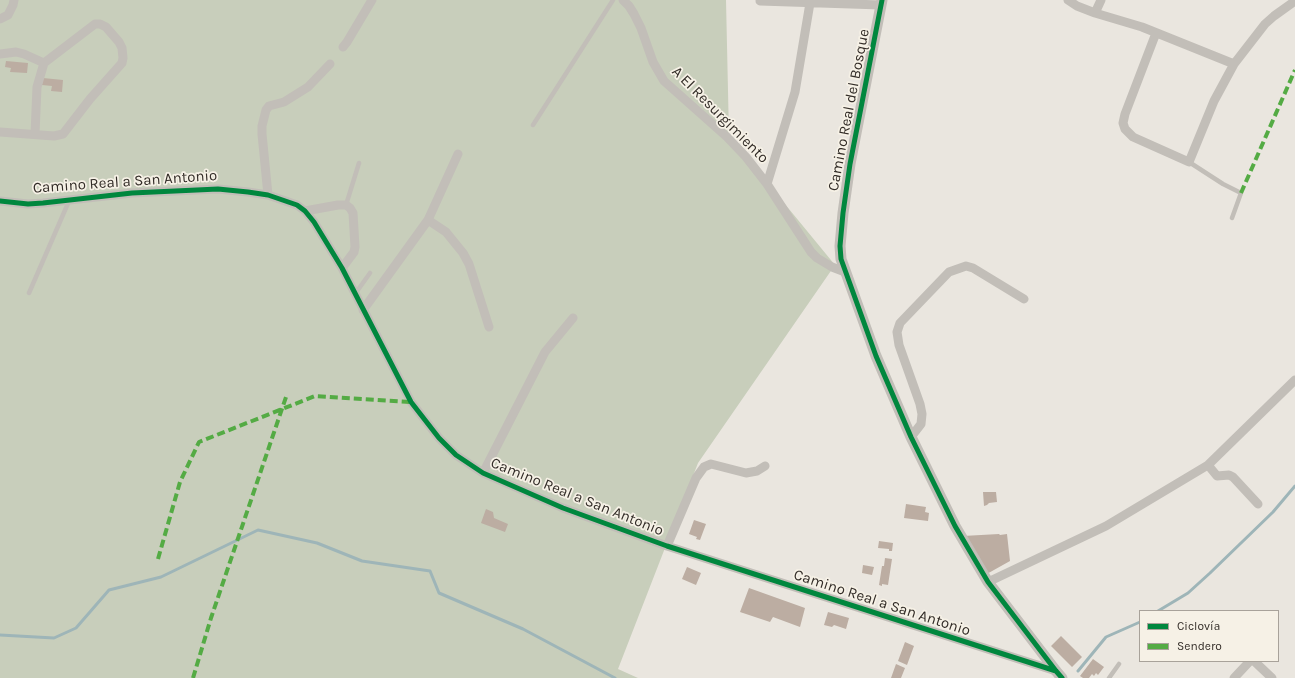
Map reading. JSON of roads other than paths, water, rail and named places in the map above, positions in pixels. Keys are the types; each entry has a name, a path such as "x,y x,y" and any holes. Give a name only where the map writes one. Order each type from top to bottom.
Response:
{"street":[{"path":"0,19 8,15 14,0"},
{"path":"343,47 372,0"},
{"name":"A El Resurgimiento","path":"623,0 634,14 641,28 653,62 664,81 727,137 746,157 767,184 811,252 817,258 832,267 845,272"},
{"path":"1068,0 1077,6 1095,13 1142,27 1234,64"},
{"path":"1095,13 1101,0"},
{"path":"760,1 882,3"},
{"path":"767,184 795,92 810,3"},
{"name":"Camino Real del Bosque","path":"845,272 841,259 840,246 843,213 850,164 882,3"},
{"path":"1156,33 1125,114 1125,129 1134,137 1189,162 1214,101 1225,78 1234,64 1265,24 1293,5"},
{"path":"0,132 54,136 63,134 90,99 122,63 123,53 119,42 106,27 100,24 95,24 44,63 37,87 35,134"},
{"path":"0,54 16,52 44,63"},
{"path":"268,195 262,134 262,126 266,110 269,106 284,102 308,87 330,64"},
{"path":"363,310 428,220 458,154"},
{"name":"Camino Real a San Antonio","path":"0,201 28,204 132,193 194,190 225,190 268,195 286,201 305,211 314,222 342,268 412,402 439,438 456,455 482,473 563,508 667,546 1059,675"},
{"path":"305,211 346,205 350,208 353,213 355,247 354,252 342,268"},
{"path":"428,220 446,232 463,253 469,264 489,327"},
{"path":"911,437 921,424 922,414 920,404 899,345 897,332 900,323 949,272 966,266 973,268 1024,299"},
{"name":"Camino Real a San Antonio","path":"845,272 876,356 911,437 955,526 988,582 1059,675"},
{"path":"482,473 545,352 573,318"},
{"path":"988,582 1106,526 1208,465 1295,380"},
{"path":"667,546 696,478 704,467 711,464 746,473 757,471 765,466"},
{"path":"1208,465 1217,476 1229,475 1232,477 1258,504"},
{"path":"1234,678 1249,662"},
{"path":"1255,662 1272,678"}],"lane":[{"path":"534,125 613,0"},
{"path":"1189,162 1223,184 1241,193 1232,218"},
{"path":"346,205 359,163"},
{"path":"29,292 69,200"},
{"path":"355,294 370,273"},
{"path":"1109,678 1119,664"}],"waterway":[{"path":"1160,610 1188,593 1210,573 1273,512 1295,486"},
{"path":"0,635 54,638 76,628 109,590 161,577 258,530 317,543 362,561 430,571 439,593 523,629 615,678"},
{"path":"1078,671 1106,637 1139,622"}]}
